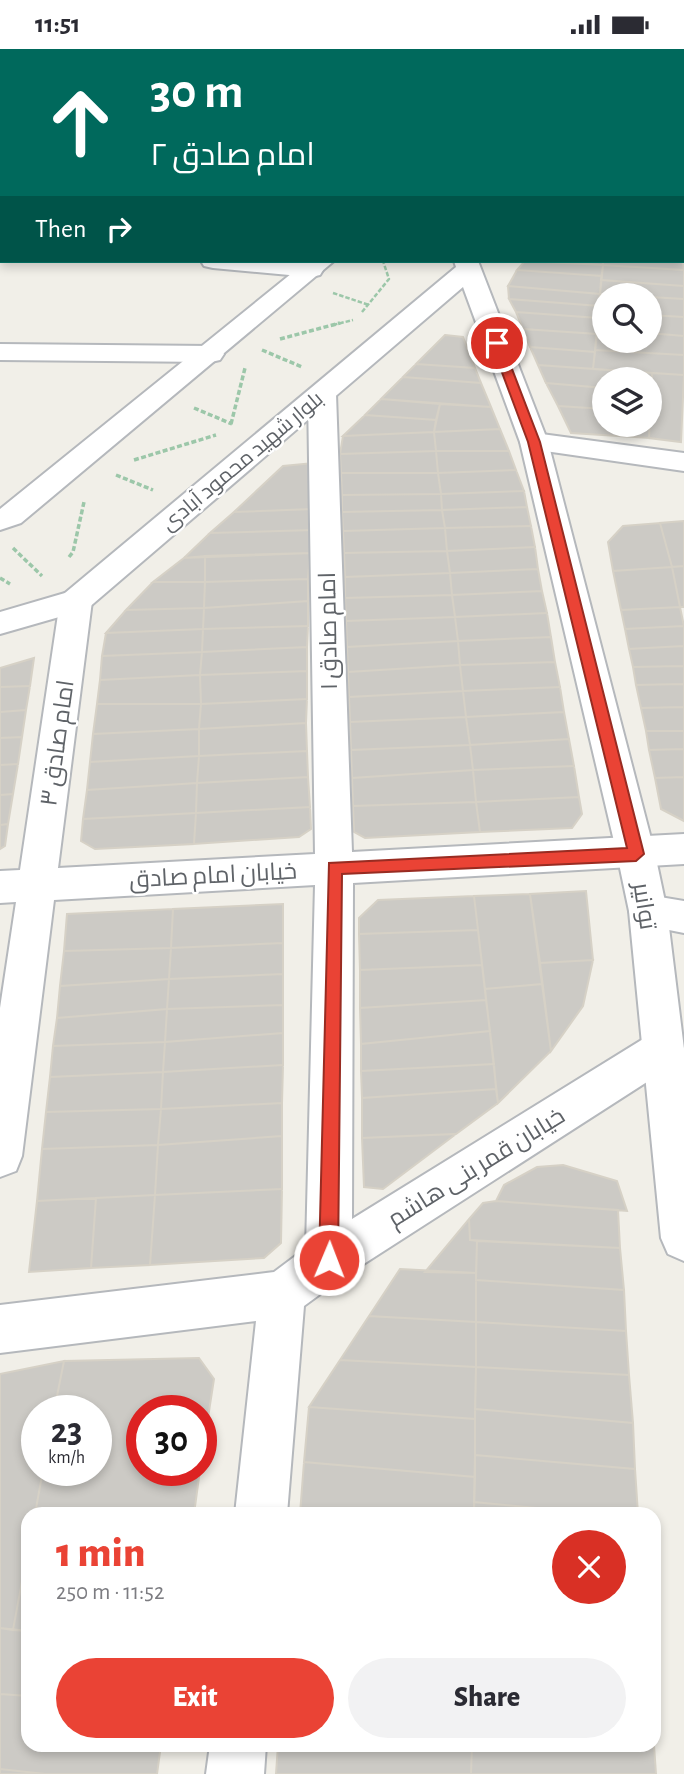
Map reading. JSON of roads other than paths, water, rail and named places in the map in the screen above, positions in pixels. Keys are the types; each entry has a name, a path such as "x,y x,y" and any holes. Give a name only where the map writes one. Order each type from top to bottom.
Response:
{"street":[{"path":"264,263 316,265"},
{"name":"بلوار شهید محمود آبادی","path":"0,623 76,601 322,394 471,264"},
{"name":"توانیر","path":"471,264 534,442 636,854 666,914 663,1049 678,1133 684,1238"},
{"path":"5,532 316,265"},
{"path":"0,352 211,354"},
{"name":"امام صادق ۱","path":"322,394 334,868 329,1260"},
{"path":"534,442 684,461"},
{"name":"امام صادق ۳","path":"0,1156 10,1075 19,886 76,601"},
{"name":"خیابان امام صادق","path":"19,886 636,854 684,849"},
{"name":"خیابان قمر بنی هاشم","path":"0,1329 282,1294 329,1260 663,1049"},
{"path":"262,1507 282,1294"},
{"path":"235,1774 237,1752"}]}
